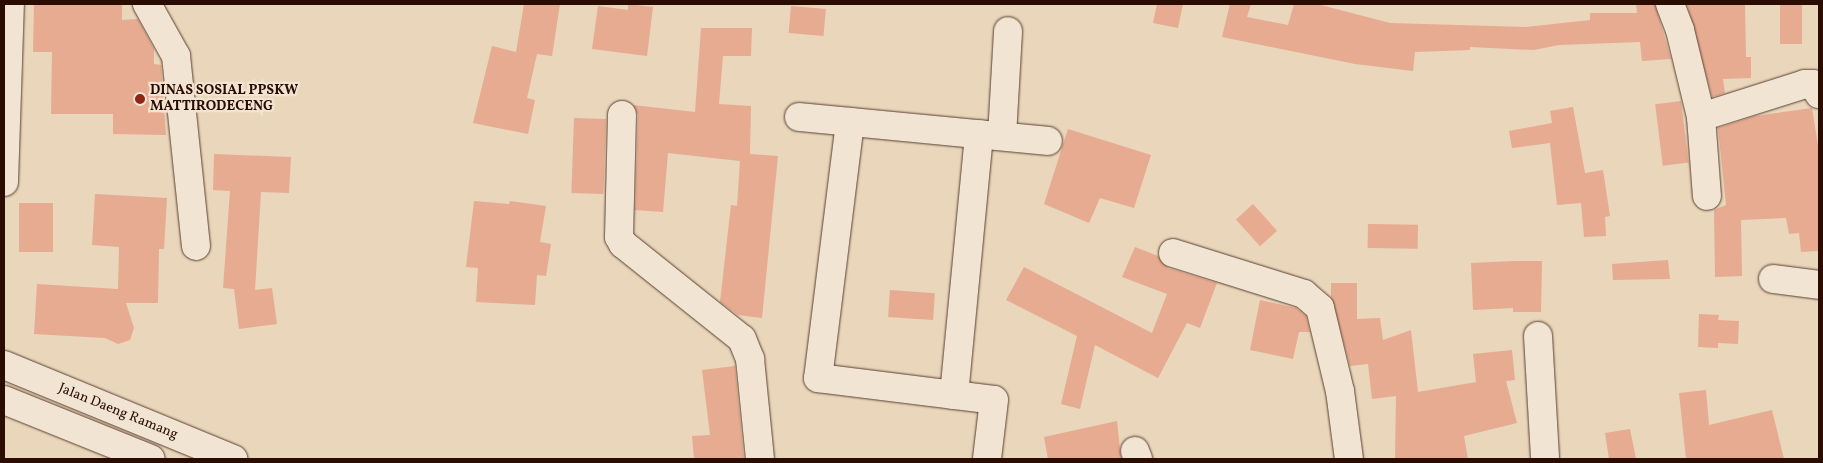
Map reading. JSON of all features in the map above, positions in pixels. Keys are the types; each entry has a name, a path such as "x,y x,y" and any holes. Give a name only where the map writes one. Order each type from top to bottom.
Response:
{"street":[{"path":"4,182 10,4"},
{"path":"147,4 176,56 196,246"},
{"path":"1670,4 1680,30 1701,117 1707,196"},
{"path":"954,395 990,135 1008,31"},
{"path":"1701,117 1805,84 1813,84 1819,94"},
{"path":"622,115 617,229 619,237 624,244 742,339 750,359 760,459"},
{"path":"799,117 1048,141"},
{"path":"850,122 818,378 994,400 987,459"},
{"path":"1173,253 1304,294 1320,308 1340,392 1349,459"},
{"path":"1773,279 1819,285"},
{"path":"1538,336 1545,459"},
{"name":"Jalan Daeng Ramang","path":"4,365 194,452 233,459"},
{"path":"4,400 151,459"}],"building":[{"path":"34,4 122,4 122,20 138,19 154,49 154,64 161,65 166,135 113,134 113,114 51,114 52,52 33,52"},
{"path":"524,4 560,4 552,56 537,54 527,98 535,100 528,134 473,123 492,46 516,52"},
{"path":"628,4 653,7 647,56 592,49 598,6 628,10"},
{"path":"1157,4 1183,4 1178,28 1153,23"},
{"path":"1230,4 1251,4 1247,17 1288,25 1294,4 1317,4 1390,23 1526,27 1590,20 1590,13 1637,13 1636,4 1655,4 1671,59 1642,61 1640,42 1559,45 1534,50 1470,47 1470,50 1415,52 1413,71 1355,64 1222,37"},
{"path":"1745,4 1746,57 1751,57 1751,78 1723,79 1725,93 1712,97 1687,5"},
{"path":"1780,4 1802,4 1802,44 1780,44"},
{"path":"791,6 826,9 824,36 789,33"},
{"path":"701,28 752,28 751,56 723,56 719,104 751,106 750,154 778,156 762,318 738,315 720,302 731,205 737,206 740,161 668,153 663,212 635,210 638,115 633,105 695,112"},
{"path":"1681,101 1689,163 1663,166 1655,104"},
{"path":"1573,107 1585,173 1603,170 1610,216 1605,217 1606,236 1584,237 1581,203 1557,205 1550,143 1512,148 1509,131 1552,123 1550,111"},
{"path":"1812,108 1819,152 1819,251 1801,252 1799,233 1789,234 1786,218 1741,220 1742,276 1715,277 1714,210 1726,205 1718,128 1755,116"},
{"path":"574,118 606,119 603,194 571,193"},
{"path":"1068,129 1151,155 1134,208 1100,198 1089,223 1044,204"},
{"path":"214,154 291,157 289,193 261,192 255,290 272,288 277,324 239,329 234,289 223,288 230,191 213,190"},
{"path":"95,194 167,198 164,249 159,249 158,303 126,303 134,328 130,340 118,344 105,338 34,334 37,284 118,289 119,247 92,245"},
{"path":"474,201 509,204 510,201 546,206 540,242 551,244 546,276 537,275 535,305 476,302 478,268 466,267"},
{"path":"19,203 53,203 53,252 19,252"},
{"path":"1253,204 1277,231 1260,246 1236,219"},
{"path":"1368,224 1418,225 1418,249 1368,248"},
{"path":"1135,247 1158,256 1168,268 1217,283 1200,328 1187,323 1158,378 1095,345 1080,409 1061,404 1077,336 1006,300 1024,267 1152,333 1167,294 1122,277"},
{"path":"1668,260 1670,279 1613,280 1612,264"},
{"path":"1542,261 1541,312 1513,312 1513,308 1473,310 1471,263"},
{"path":"1331,283 1357,283 1357,319 1380,318 1383,340 1411,330 1418,392 1476,382 1473,354 1512,350 1515,380 1506,381 1517,423 1464,436 1468,459 1395,459 1396,396 1372,399 1368,364 1350,366 1331,297"},
{"path":"890,290 935,293 933,320 888,317"},
{"path":"1260,300 1296,308 1306,316 1310,332 1299,332 1293,359 1250,350"},
{"path":"1699,314 1719,315 1718,320 1739,321 1738,344 1718,343 1718,348 1698,347"},
{"path":"735,366 744,459 694,459 692,436 710,435 702,370"},
{"path":"1706,390 1709,425 1772,410 1784,459 1686,459 1679,393"},
{"path":"1117,421 1121,459 1048,459 1044,437"},
{"path":"1630,429 1636,459 1609,459 1605,433"}],"place":[{"name":"DINAS SOSIAL PPSKW MATTIRODECENG","path":"140,99"}]}
